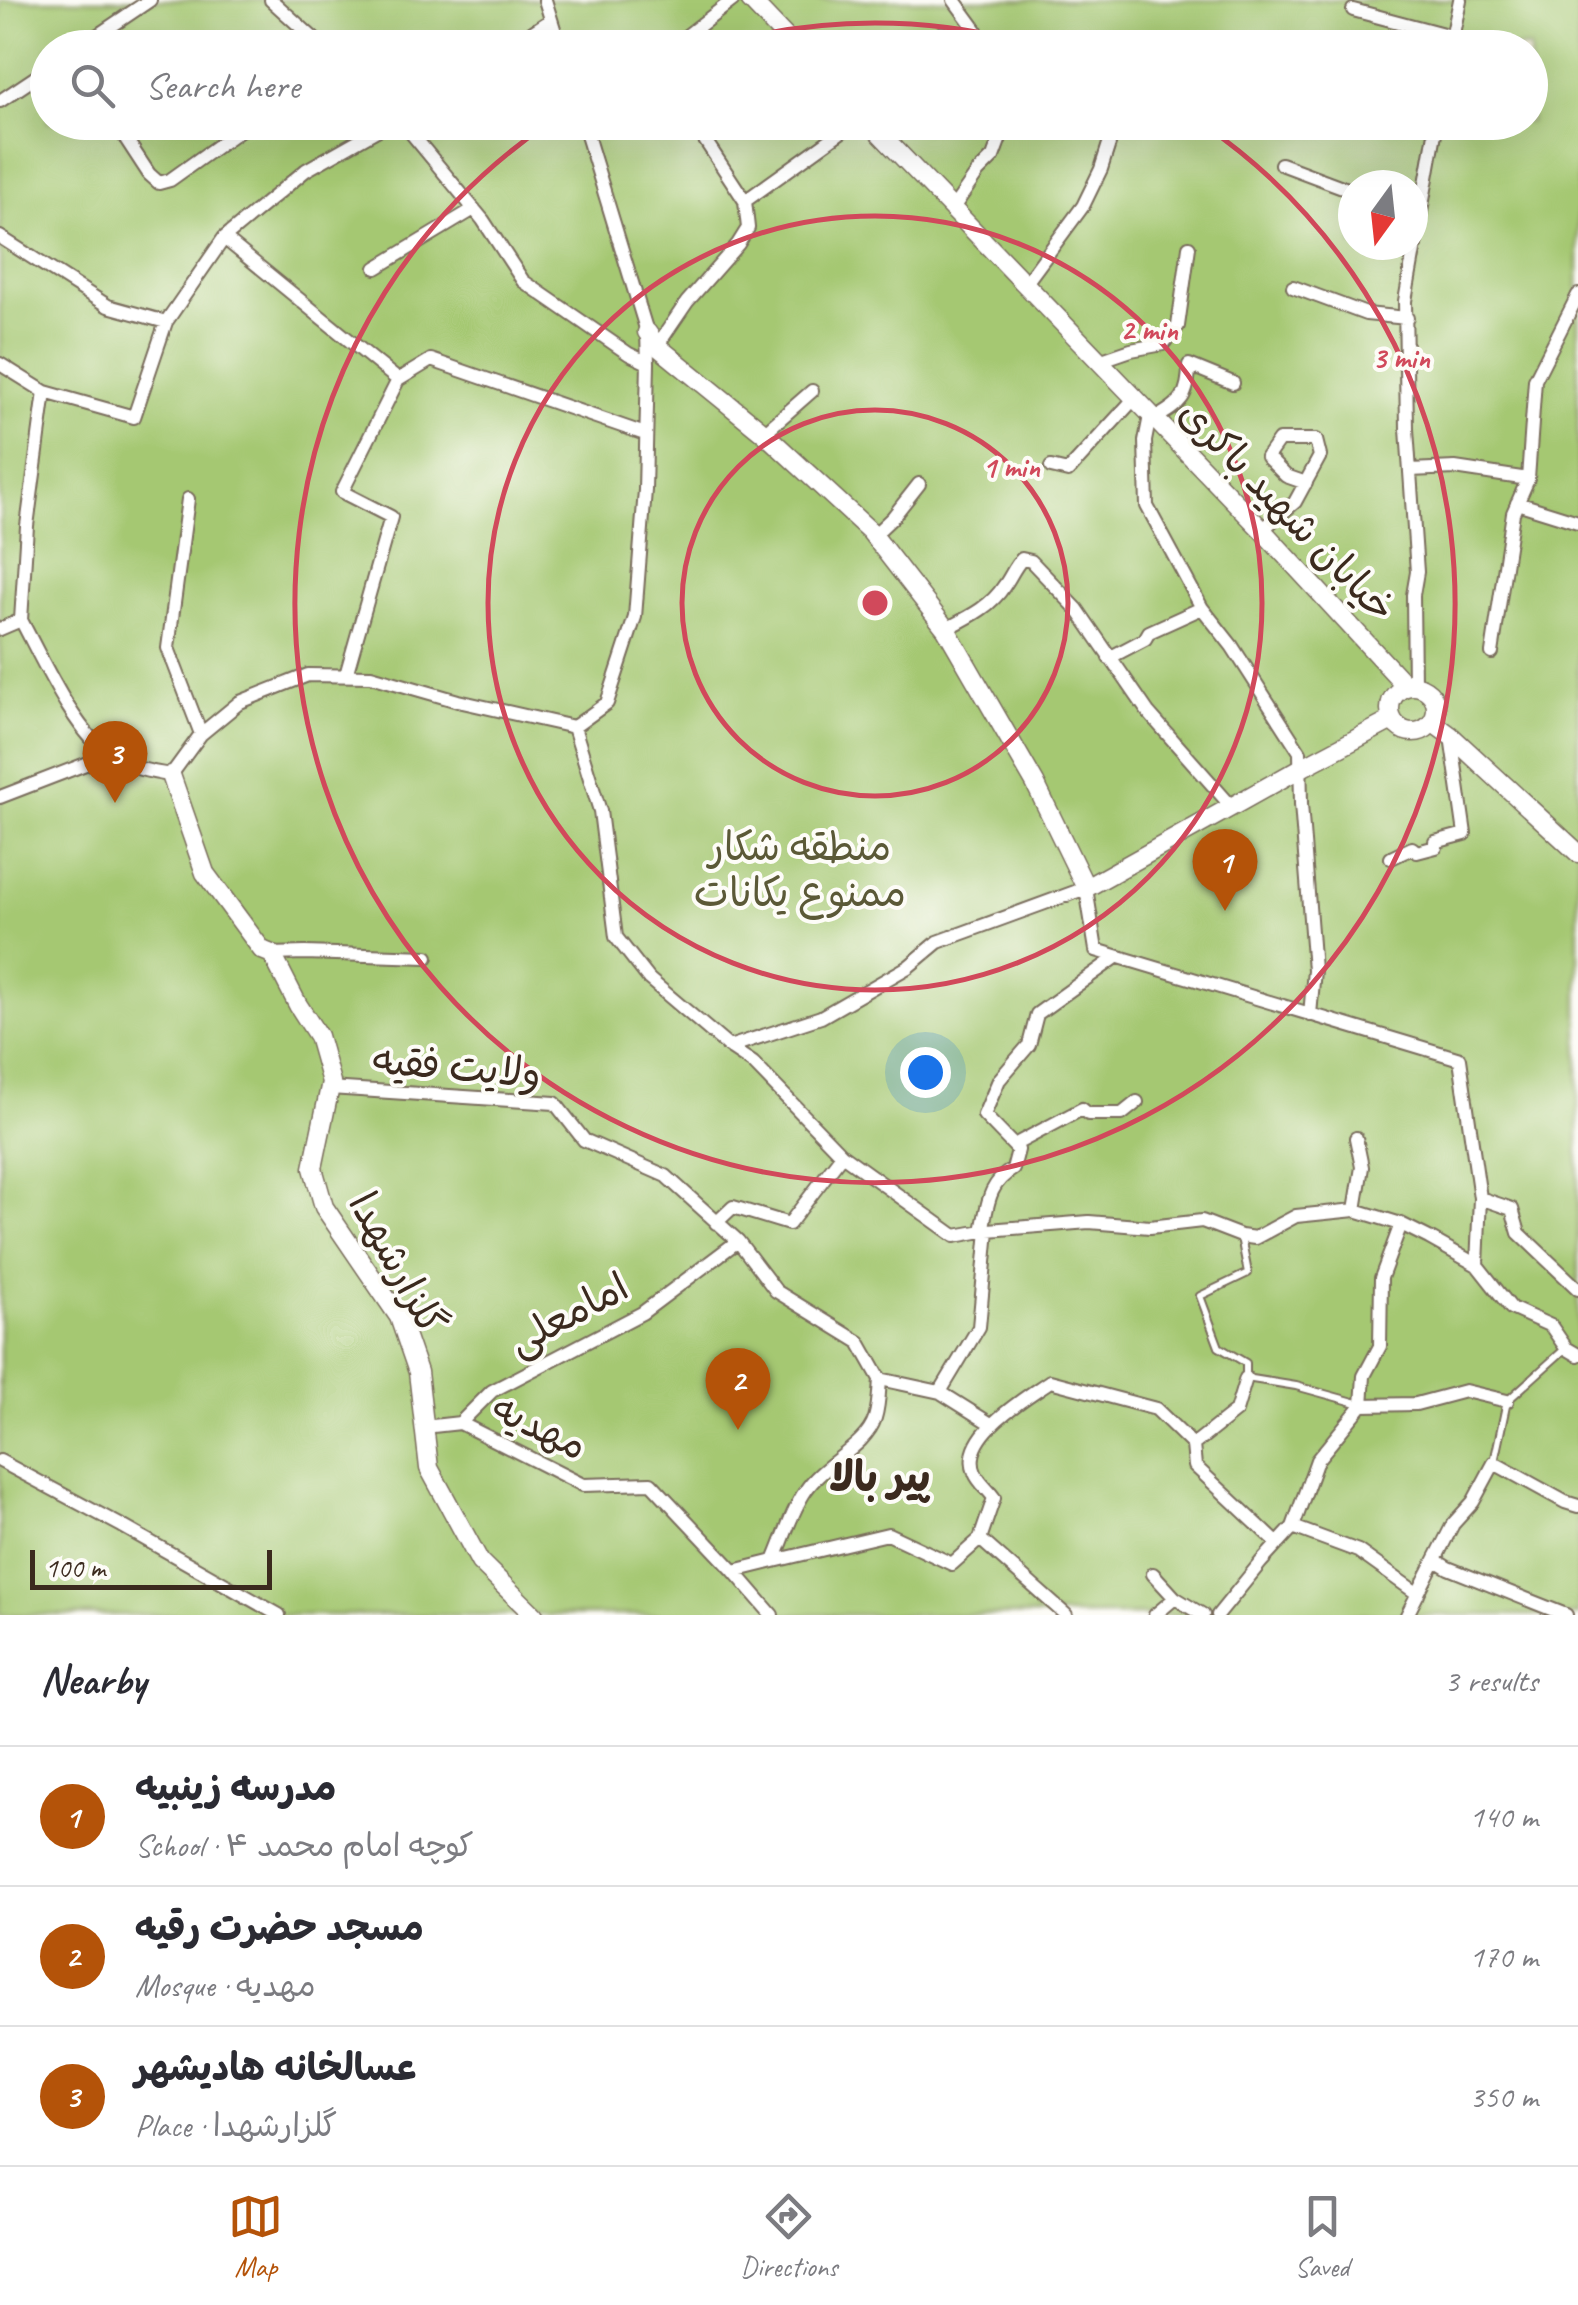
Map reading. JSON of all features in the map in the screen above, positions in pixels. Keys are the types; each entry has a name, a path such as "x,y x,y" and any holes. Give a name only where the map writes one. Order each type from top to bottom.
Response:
{"main road":[{"path":"750,0 779,30"},
{"name":"خیابان شهید باکری","path":"888,140 1410,686"},
{"path":"651,347 764,433 873,536 946,630 1036,782 1086,888 1392,720"},
{"path":"1410,686 1425,689 1436,710 1432,722 1416,732 1407,731 1392,720 1390,710 1397,691 1410,686"},
{"path":"1432,722 1578,853"},
{"name":"گلزارشهدا","path":"171,776 205,873 262,950 272,954 318,1036 331,1082 314,1168 324,1207 399,1317 418,1372 429,1468 480,1562 534,1615"}],"street":[{"path":"106,30 150,0"},
{"path":"271,0 304,30"},
{"path":"546,0 554,30"},
{"path":"694,30 733,0"},
{"path":"954,0 976,30"},
{"path":"1453,30 1460,0"},
{"path":"1353,10 1414,30"},
{"path":"536,30 551,20"},
{"path":"0,100 30,81"},
{"path":"127,140 158,182 170,180 226,140"},
{"path":"0,364 45,392 134,416 166,322 224,238 306,170 358,140"},
{"path":"417,140 474,209 523,281 629,354 651,347 748,228 745,201 704,140"},
{"path":"45,392 26,526 21,620 75,719 109,755 139,770 171,776 201,734 240,702 308,675 371,676 458,701 574,727 607,703 635,617 651,347 588,140"},
{"path":"745,201 831,140"},
{"path":"954,208 978,172 993,158 1000,140"},
{"path":"1026,283 1083,206 1110,140"},
{"path":"1426,170 1432,140"},
{"path":"1281,164 1338,185"},
{"path":"376,268 474,209"},
{"path":"0,238 108,306 166,322"},
{"path":"224,238 398,380"},
{"path":"1099,361 1162,344 1178,326 1190,247"},
{"path":"1410,686 1417,572 1407,429 1405,301 1411,260"},
{"path":"1293,287 1366,314 1407,318"},
{"path":"1492,654 1513,513 1528,479 1536,380 1578,295"},
{"path":"346,676 391,517 342,492 398,380 432,360 646,434"},
{"path":"1234,383 1190,365 1189,388 1176,406 1152,418 1145,441 1147,506 1202,608 1232,646 1300,752 1314,970 1310,1014"},
{"path":"764,433 812,390"},
{"path":"1051,467 1068,471 1134,399"},
{"path":"1410,470 1455,468 1528,479"},
{"path":"1262,530 1295,502 1306,483"},
{"path":"873,536 918,484"},
{"path":"188,498 168,648 201,734"},
{"path":"1517,504 1578,522"},
{"path":"946,630 977,613 1002,590 1017,563 1022,559 1032,561 1077,610 1148,712 1232,808"},
{"path":"1109,658 1145,639 1149,632 1202,608"},
{"path":"0,629 21,620"},
{"path":"574,727 600,811 616,937 648,979 729,1048 754,1062 842,1155 955,1236 1089,1222 1150,1228 1202,1222 1254,1238 1296,1216 1355,1210 1400,1224 1477,1266 1511,1308 1550,1326 1572,1352"},
{"path":"1391,858 1412,848 1417,852 1436,847 1435,842 1465,834 1451,736"},
{"path":"0,797 109,755"},
{"path":"729,1048 822,1016 908,967 938,942 1086,888 1096,950 1460,1059 1480,1198 1477,1266"},
{"path":"272,954 427,956"},
{"path":"940,1392 980,1326 991,1190 1000,1177 1013,1169 1018,1150 984,1115 1000,1080 1029,1045 1037,1014 1114,958"},
{"name":"ولایت فقیه","path":"330,1088 555,1103 584,1140 666,1176 738,1241 776,1291 858,1342 880,1379"},
{"path":"1014,1145 1082,1109 1088,1114 1122,1114 1137,1102"},
{"path":"1355,1210 1362,1167 1356,1138"},
{"path":"716,1223 733,1207 790,1224 842,1155"},
{"path":"1480,1198 1512,1209 1519,1233 1578,1289"},
{"path":"1218,1615 1294,1527 1317,1460 1362,1404 1364,1376 1380,1346 1381,1278 1400,1224"},
{"name":"امامعلی","path":"460,1423 492,1391 642,1313 738,1241"},
{"path":"1193,1446 1236,1411 1246,1378"},
{"path":"774,1561 803,1494 819,1472 854,1447 869,1430 875,1419 880,1379 940,1392 991,1424"},
{"path":"734,1570 888,1534 952,1564 980,1538 994,1498 974,1472 972,1458 978,1443 991,1424 1050,1380 1156,1409 1193,1446 1194,1466 1278,1544"},
{"path":"1362,1404 1416,1404 1466,1391 1508,1401"},
{"path":"424,1426 460,1423"},
{"name":"مهدیه","path":"460,1423 584,1485 651,1483 772,1615"},
{"path":"0,1461 279,1615"},
{"path":"1407,1615 1453,1524 1473,1502 1494,1463 1578,1506"},
{"path":"1294,1527 1358,1551 1418,1594"},
{"path":"980,1538 1066,1615"},
{"path":"1435,1560 1566,1615"},
{"path":"1152,1574 1175,1598 1203,1615"},
{"path":"1155,1615 1175,1598"}],"lane":[{"path":"1241,1236 1248,1273 1200,1296 1219,1346 1246,1363 1246,1378 1296,1386 1362,1404"},
{"path":"1494,1463 1508,1401 1572,1352"}],"green space":[{"name":"منطقه شکار ممنوع یکانات","path":"0,0 1578,0 1578,1615 0,1615"}],"place":[{"name":"عسالخانه هادیشهر","path":"115,803"},
{"name":"مدرسه زینبیه","path":"1225,911"},
{"name":"مسجد حضرت رقیه","path":"738,1430"}],"district":[{"name":"پیر بالا","path":"880,1476"}]}
